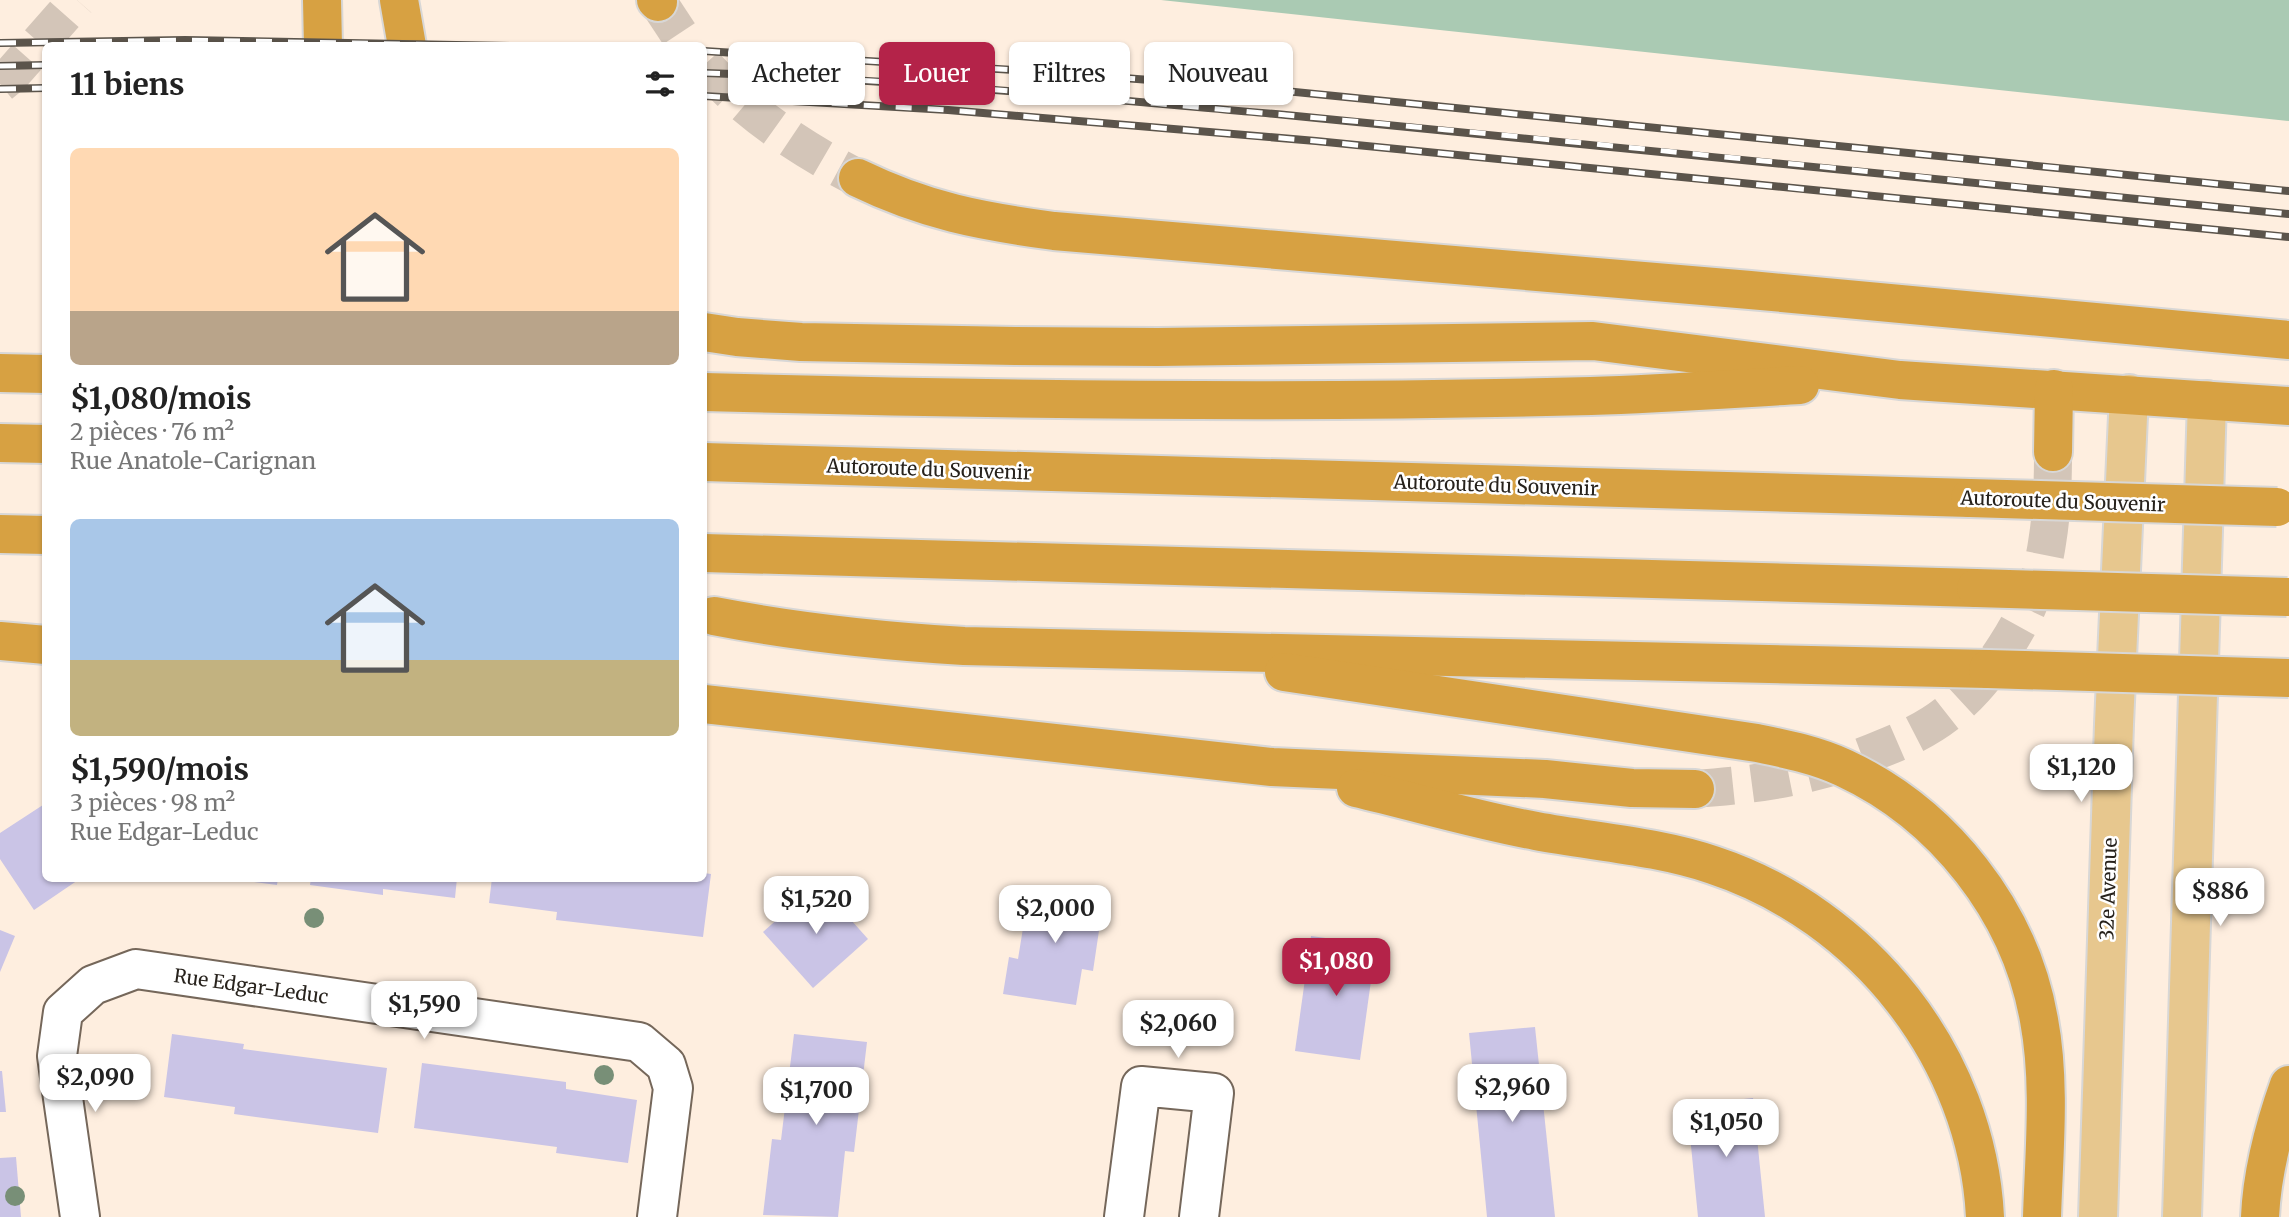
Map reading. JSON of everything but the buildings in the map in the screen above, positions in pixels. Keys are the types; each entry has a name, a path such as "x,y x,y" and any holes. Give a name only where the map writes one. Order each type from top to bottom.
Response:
{"highway":[{"path":"322,0 323,42"},
{"path":"399,0 406,42"},
{"path":"858,178 904,199 954,215 1054,231 1750,290 2289,340"},
{"path":"707,332 801,342 1015,346 1171,347 1593,341 1900,380 2289,406"},
{"path":"0,373 42,374"},
{"path":"707,392 1101,400 1378,399 1592,396 1900,380"},
{"path":"2053,452 2054,390"},
{"path":"0,443 42,444"},
{"name":"Autoroute du Souvenir","path":"707,462 2283,507"},
{"path":"0,534 42,535"},
{"path":"707,553 2288,597"},
{"path":"714,617 812,633 903,643 2289,678"},
{"path":"0,641 42,645"},
{"path":"1133,649 1757,743 1816,758 1870,782 1940,834 1965,861 2019,951 2039,1019 2044,1058 2042,1217"},
{"path":"707,704 1272,767 1545,779 1632,788 1695,789"},
{"path":"1272,767 1533,831 1713,864 1742,876 1806,910 1860,951 1883,974 1921,1023 1952,1082 1963,1111 1979,1172 1985,1217"},
{"path":"2260,1217 2272,1138 2289,1085"}],"main road":[{"name":"32e Avenue","path":"2098,1217 2113,724 2129,394"},
{"path":"2182,1217 2207,400"}],"street":[{"name":"Rue Edgar-Leduc","path":"80,1217 57,1056 62,1012 93,985 136,969 639,1042 666,1065 673,1088 657,1217"},
{"path":"1125,1217 1141,1086 1214,1093 1199,1217"}],"green space":[{"path":"1161,0 2289,0 2289,121"}],"tunnel":[{"path":"0,84 77,0"},
{"path":"658,2 684,42"},
{"path":"707,68 738,99 776,129 858,178"},
{"path":"1695,789 1767,781 1835,766 1910,736 1947,714 1962,700 1983,678 2006,646 2037,583 2049,532 2053,452"}],"railway":[{"path":"0,43 42,42"},
{"path":"62,42 294,42"},
{"path":"707,51 1255,88 2289,191"},
{"path":"0,66 42,65"},
{"path":"707,73 922,84 1286,115 2289,214"},
{"path":"0,89 42,88"},
{"path":"707,96 948,110 1316,141 2289,237"}]}
